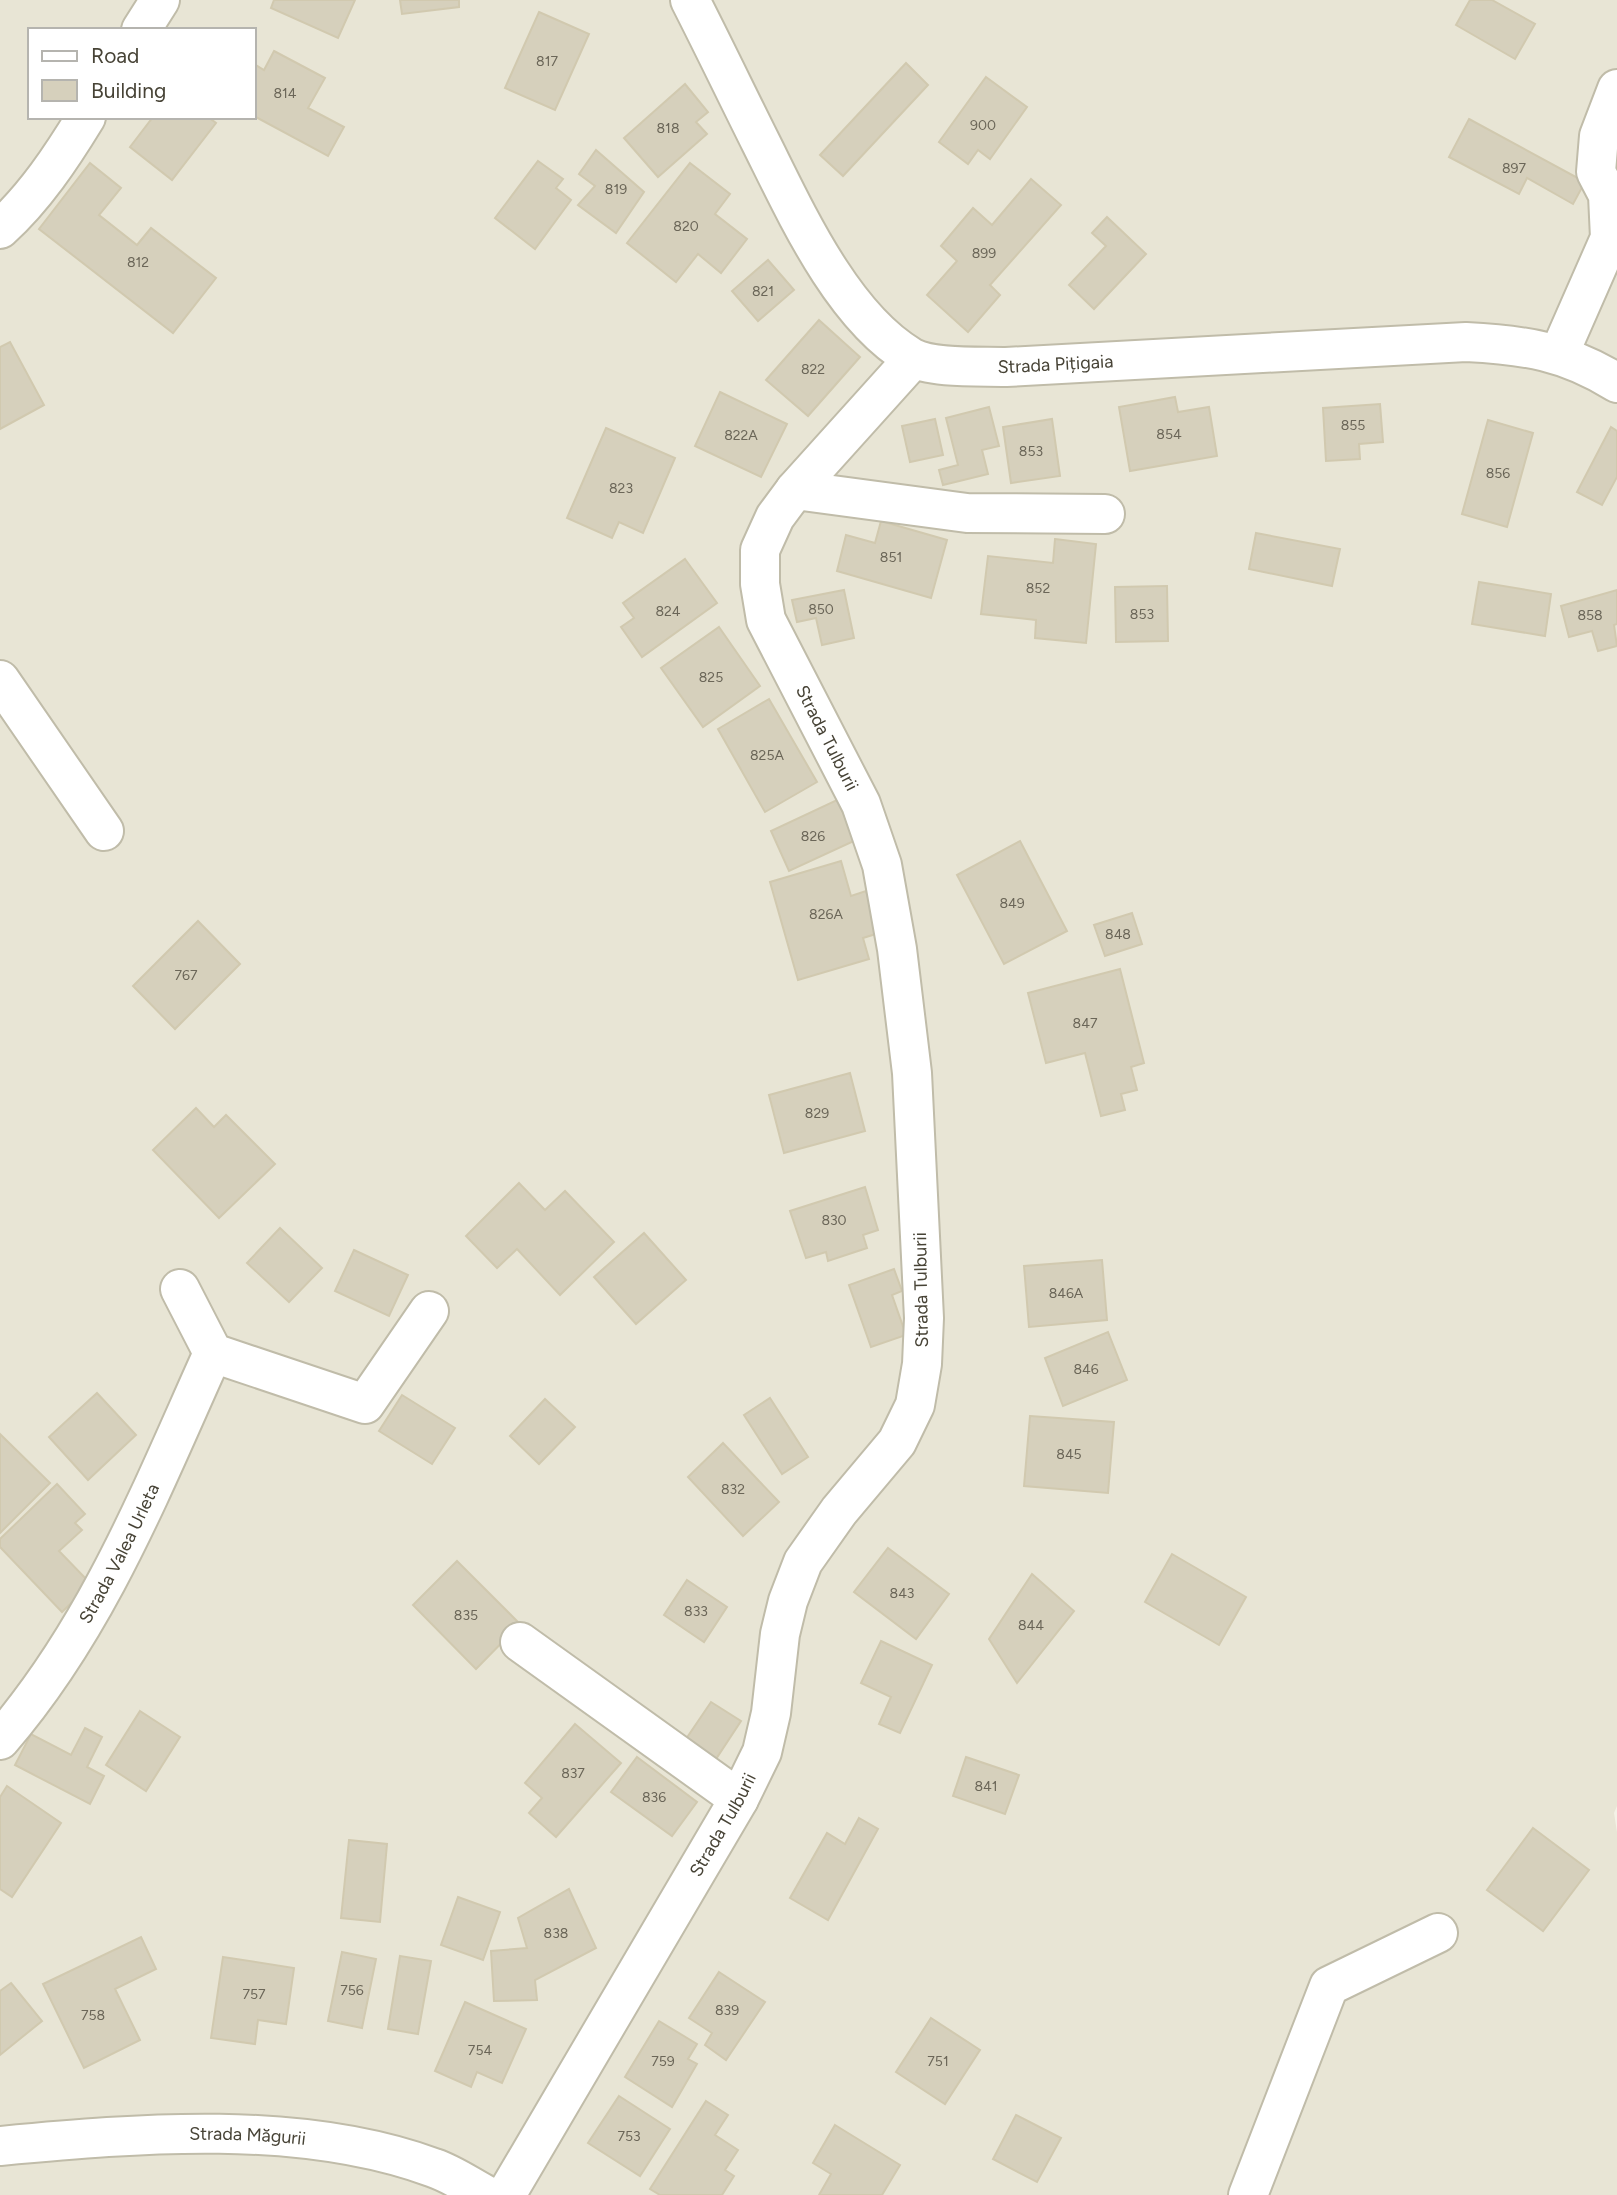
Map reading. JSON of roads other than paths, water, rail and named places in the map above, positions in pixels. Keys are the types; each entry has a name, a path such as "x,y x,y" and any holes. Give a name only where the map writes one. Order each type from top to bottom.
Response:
{"street":[{"path":"142,28 160,0"},
{"path":"690,0 804,230 842,289 879,330 913,359"},
{"path":"1559,354 1610,238 1608,195 1596,172 1599,136 1617,89"},
{"path":"0,229 19,212 58,163 85,119"},
{"name":"Strada Pițigaia","path":"913,359 951,365 1006,367 1466,342 1521,345 1559,354 1617,383"},
{"name":"Strada Tulburii","path":"506,2195 739,1799 762,1752 771,1713 780,1634 803,1562 839,1511 897,1442 915,1405 922,1364 924,1318 912,1073 897,949 882,865 861,804 766,620 760,584 760,550 775,517 795,490 913,359"},
{"path":"795,490 967,513 1105,514"},
{"path":"0,680 104,831"},
{"path":"180,1289 213,1353 365,1404 429,1311"},
{"name":"Strada Valea Urleta","path":"0,1741 35,1700 76,1637 119,1562 213,1353"},
{"path":"520,1642 739,1799"},
{"path":"1248,2195 1329,1986 1438,1933"},
{"name":"Strada Măgurii","path":"0,2146 195,2133 304,2140 380,2152 436,2168 486,2195"}]}
